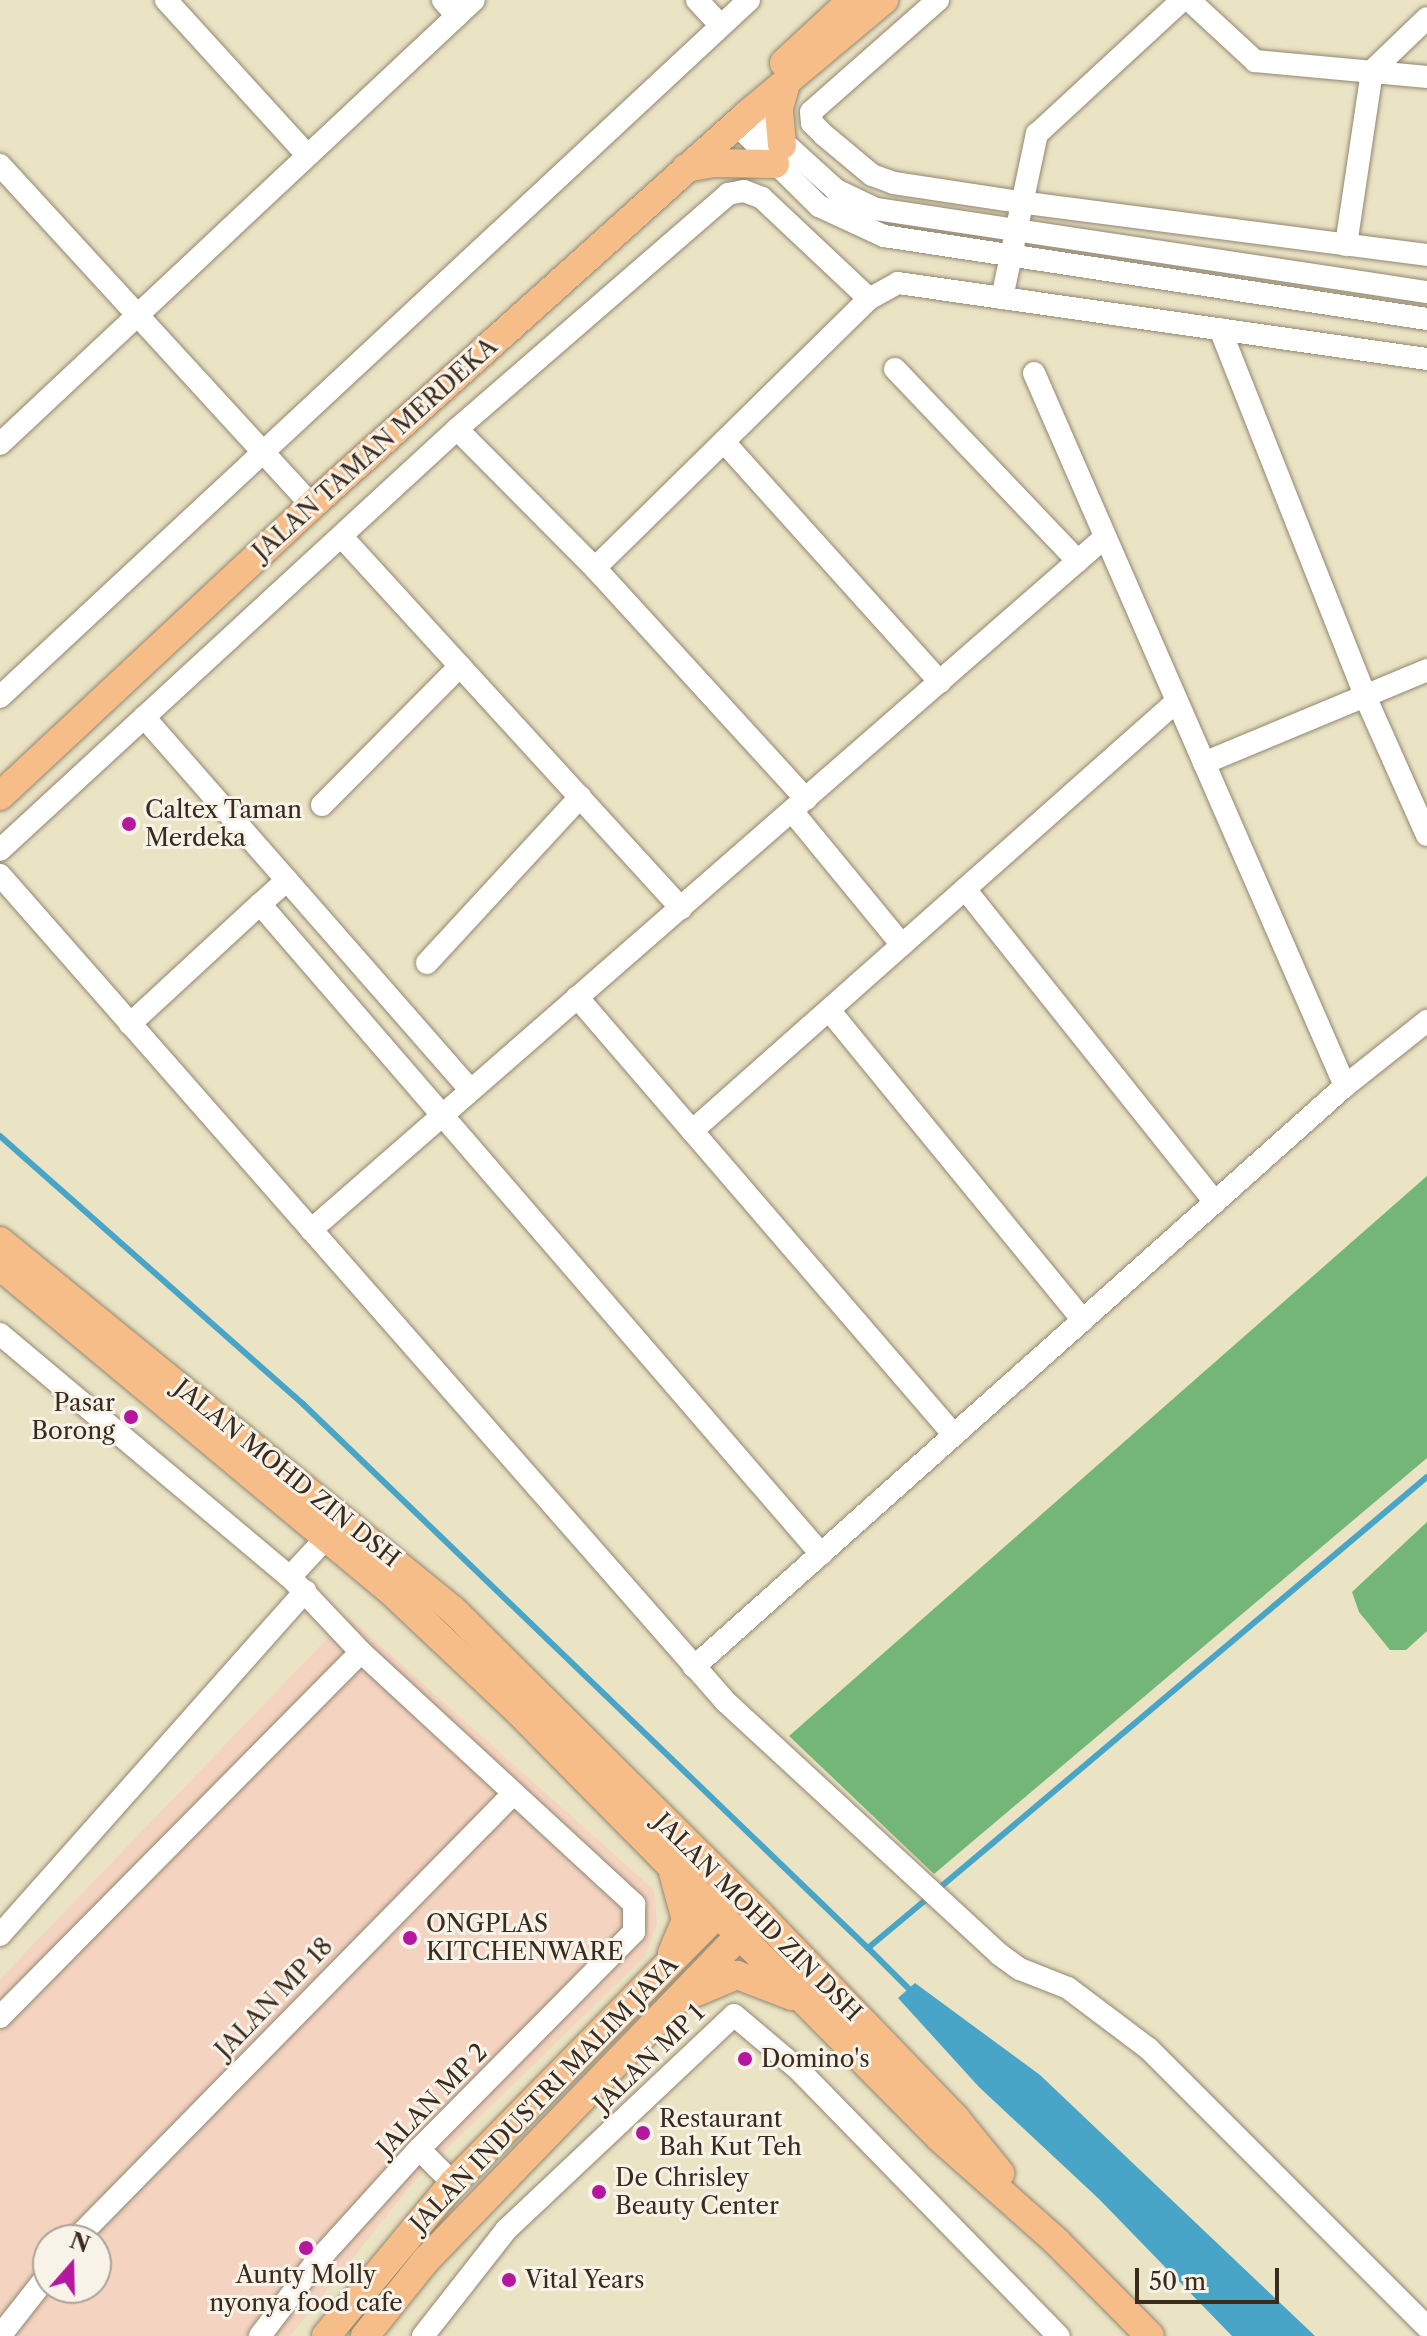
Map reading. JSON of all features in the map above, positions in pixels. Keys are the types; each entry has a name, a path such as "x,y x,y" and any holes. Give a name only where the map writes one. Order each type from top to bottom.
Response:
{"main road":[{"name":"JALAN TAMAN MERDEKA","path":"747,114 781,66 852,0"},
{"name":"JALAN TAMAN MERDEKA","path":"0,796 312,505 686,168 884,0"},
{"path":"686,168 778,155 779,108 785,87"},
{"name":"JALAN MOHD ZIN DSH","path":"0,1241 453,1610 728,1903 740,1936 940,2138 1057,2242"},
{"name":"JALAN MOHD ZIN DSH","path":"0,1266 327,1537 507,1701 667,1861 728,1903 760,1915 956,2119 1057,2242"},
{"path":"650,1987 679,1941 686,1920 680,1887 667,1861"},
{"name":"JALAN INDUSTRI MALIM JAYA","path":"326,2336 453,2183 650,1987 728,1903"},
{"name":"JALAN INDUSTRI MALIM JAYA","path":"365,2336 427,2259 683,1999 760,1915"},
{"path":"683,1999 737,1975 811,2005"},
{"path":"1057,2242 1150,2336"}],"street":[{"path":"166,0 307,155"},
{"path":"0,444 307,155 450,8 474,0"},
{"path":"697,0 721,26"},
{"path":"0,697 749,0"},
{"path":"938,0 811,112 812,123 853,163 883,179 1019,202 1427,255"},
{"path":"1002,298 1019,202 1037,134 1176,2 1255,61 1427,77"},
{"path":"1346,245 1372,71 1427,18"},
{"path":"747,114 819,206 856,227 1009,257 1427,319"},
{"path":"778,155 836,190 876,209 1013,233 1427,292"},
{"path":"0,165 312,505"},
{"path":"0,850 457,429 728,194 744,191 762,198 869,299"},
{"path":"595,568 869,299 898,283 1426,360"},
{"path":"1220,329 1365,696 1427,835"},
{"path":"895,369 1078,561"},
{"path":"1034,373 1345,1086"},
{"path":"457,429 595,568 799,805 902,945"},
{"path":"724,442 940,682"},
{"path":"342,537 681,908"},
{"path":"311,1230 1105,537"},
{"path":"322,805 460,666"},
{"path":"1204,763 1427,670"},
{"path":"692,1131 1177,701"},
{"path":"144,717 470,1090"},
{"path":"427,963 580,797"},
{"path":"0,875 694,1667 941,1901 1009,1961 1068,1988 1149,2049 1427,2327"},
{"path":"130,1024 287,880"},
{"path":"965,889 1215,1202"},
{"path":"260,904 821,1554"},
{"path":"577,997 954,1435"},
{"path":"829,1010 1083,1320"},
{"path":"694,1667 1345,1086 1427,1021"},
{"path":"0,1334 297,1584 361,1652 512,1795"},
{"path":"0,1935 297,1584 327,1537"},
{"path":"0,2017 361,1652"},
{"name":"JALAN MP 2","path":"260,2336 313,2266 419,2149 634,1932 634,1904 512,1795"},
{"name":"JALAN MP 18","path":"91,2224 512,1795"},
{"name":"JALAN MP 1","path":"423,2336 506,2230 734,2015 798,2069 1059,2336"},
{"path":"419,2149 453,2183"},
{"path":"0,2336 32,2295"}],"shaded area":[{"path":"348,1617 654,1890 657,1924 645,1956 417,2178 290,2336 0,2336 0,1979"}],"green space":[{"path":"1427,1176 1427,1458 934,1874 789,1736"},
{"path":"1427,1522 1427,1631 1406,1650 1390,1650 1359,1612 1352,1592"}],"water":[{"path":"915,1983 1040,2075 1315,2336 1232,2336 1099,2199 979,2087 898,1998"}],"waterway":[{"path":"0,1136 303,1404 868,1948 929,1897"},
{"path":"937,1890 1427,1477"},
{"path":"868,1948 914,1994"}],"place":[{"name":"Caltex Taman Merdeka","path":"129,824"},
{"name":"Pasar Borong","path":"131,1417"},
{"name":"ONGPLAS KITCHENWARE","path":"410,1938"},
{"name":"Domino's","path":"745,2059"},
{"name":"Restaurant Bah Kut Teh","path":"643,2133"},
{"name":"De Chrisley Beauty Center","path":"599,2192"},
{"name":"Aunty Molly nyonya food cafe","path":"306,2248"},
{"name":"Vital Years","path":"509,2280"}]}
